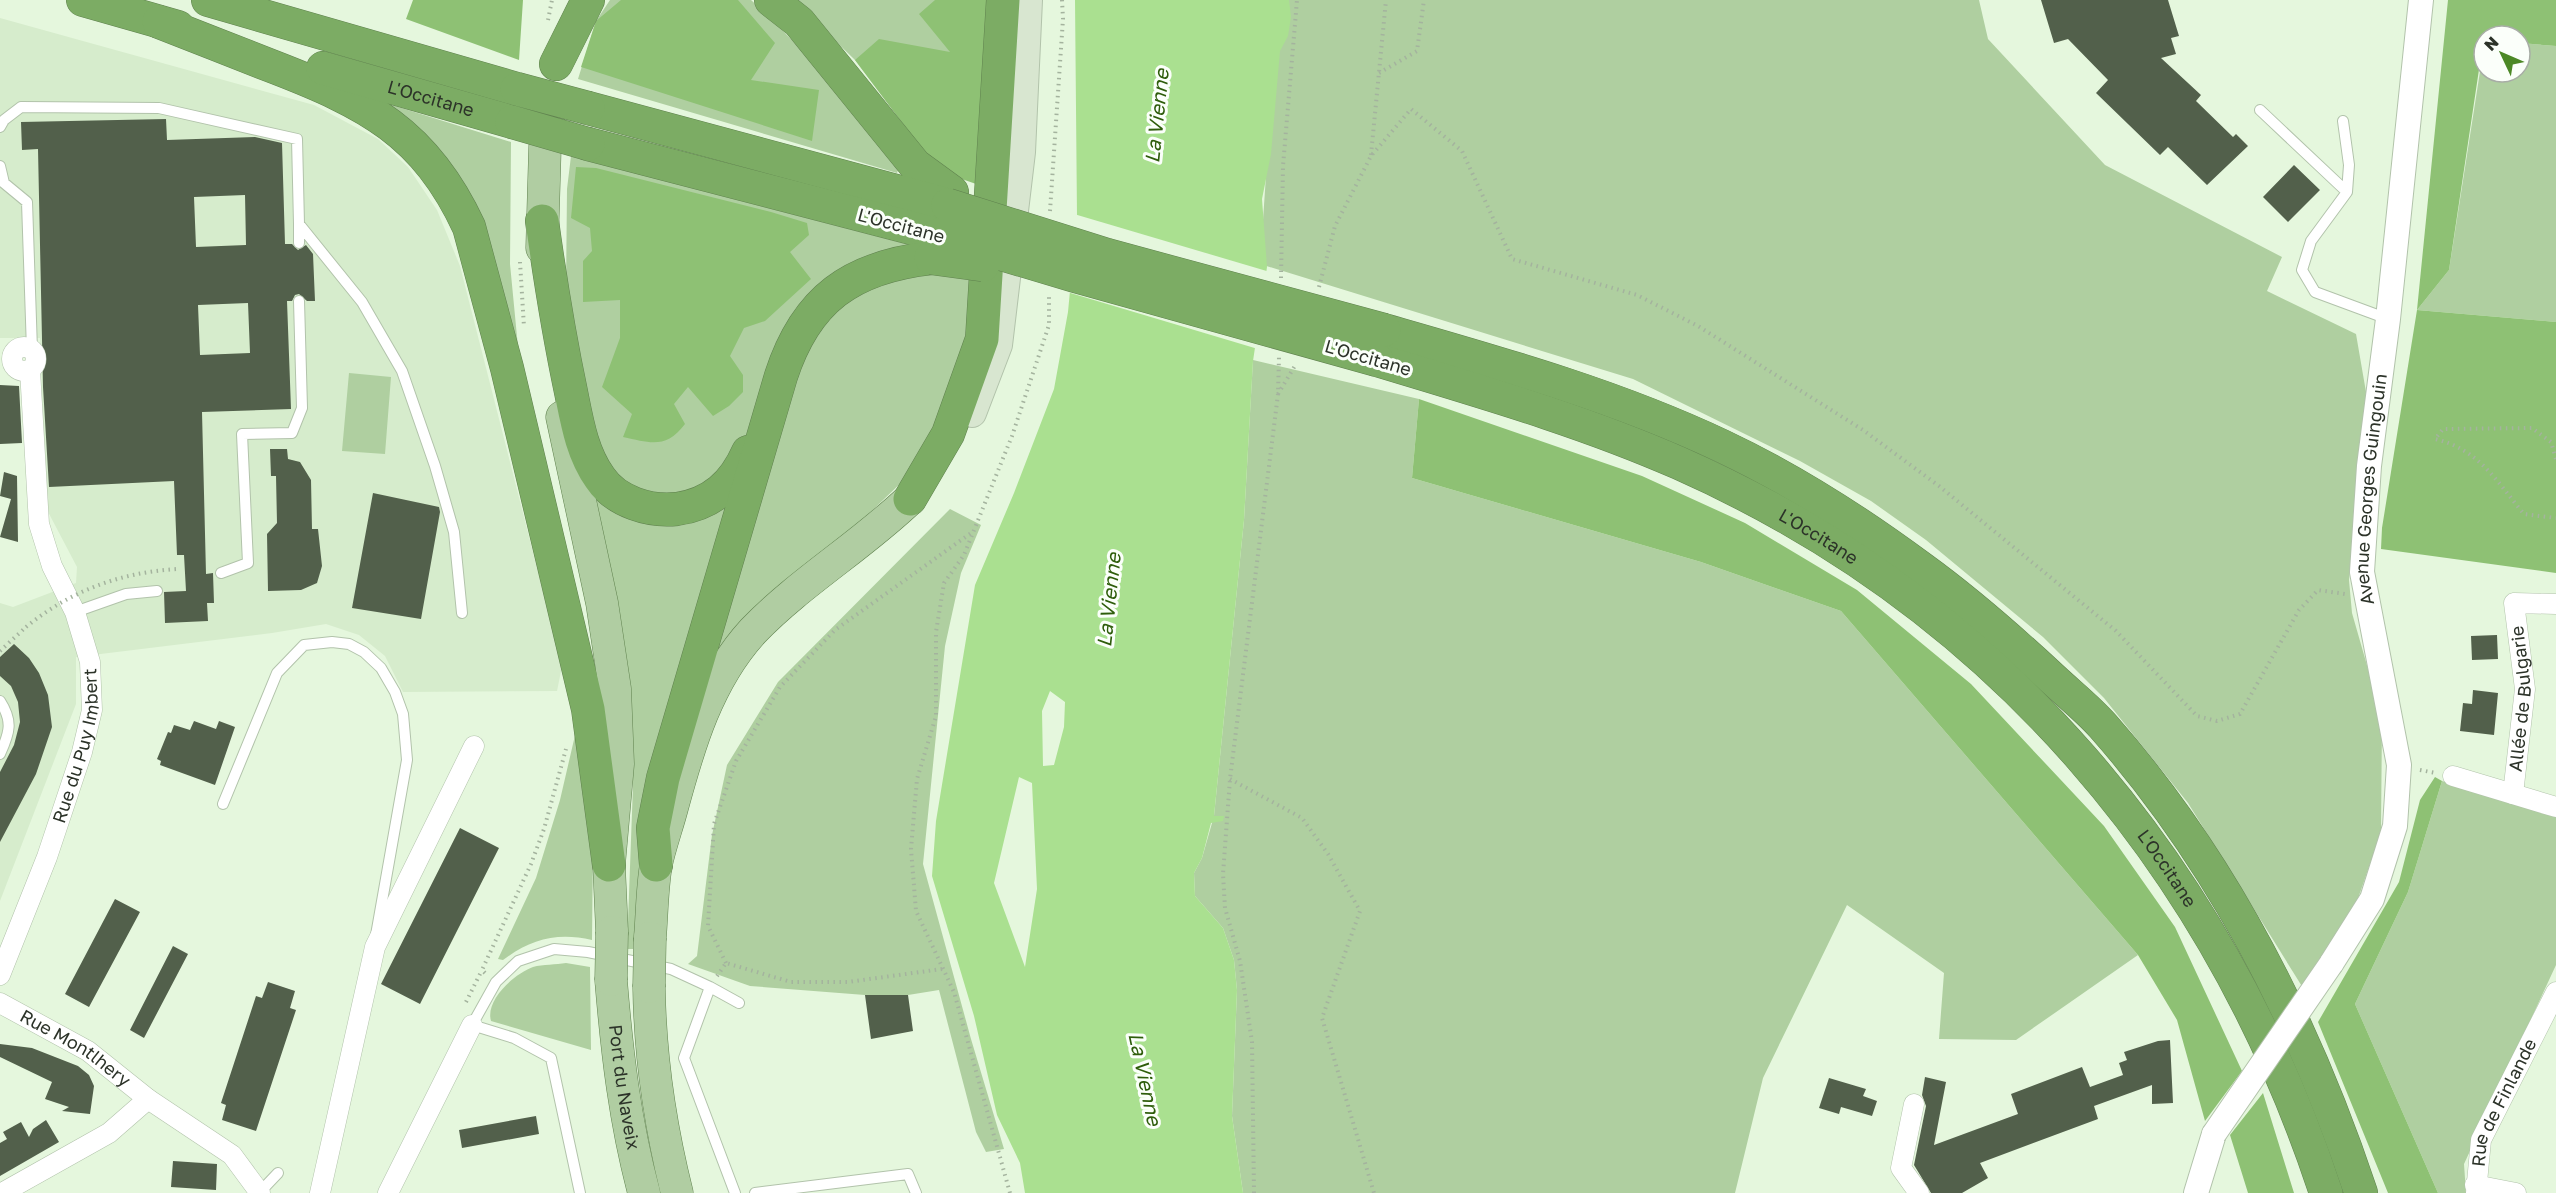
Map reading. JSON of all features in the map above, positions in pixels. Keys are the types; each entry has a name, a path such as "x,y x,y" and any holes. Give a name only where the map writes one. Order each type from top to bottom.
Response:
{"highway":[{"name":"L'Occitane","path":"83,0 588,144 942,223 981,209 1107,255 1380,345 1678,462 1783,515 1850,554 1951,628 2045,716 2090,765 2174,878 2246,1004 2282,1080 2314,1156 2326,1193"},
{"name":"L'Occitane","path":"208,0 588,108 942,223 1075,276 1577,387 1723,446 1791,482 1888,543 1953,591 2014,643 2102,724 2169,809 2229,899 2264,959 2310,1053 2361,1193"},
{"path":"556,64 588,0"},
{"path":"656,865 653,828 663,778 771,409 796,336 829,295 848,281 897,263 942,223 915,165 790,11 771,0"},
{"path":"910,499 948,434 982,339 1003,0"},
{"path":"159,22 324,86 360,103 419,149 443,179 461,211 469,227 507,368 588,709 609,865"},
{"path":"542,221 557,330 581,437 595,471 614,492 630,501 656,509 684,508 710,499 720,493 737,474 771,409"}],"main road":[{"path":"556,64 571,0"},
{"path":"910,499 961,444 998,345 1021,152 1028,0"},
{"name":"Port du Naveix","path":"556,64 545,147 542,297 553,376 602,603 615,689 618,764 609,865 612,932 611,980 618,1070 629,1137 644,1193"},
{"name":"Port du Naveix","path":"677,1193 663,1139 654,1077 649,987 650,938 656,865 699,721 712,689 733,656 754,631 790,598 858,546 910,499"}],"street":[{"name":"Avenue Georges Guingouin","path":"2196,1193 2214,1134 2372,899 2395,826 2399,765 2362,572 2369,466 2388,319 2421,0"},
{"path":"25,347 32,350 36,360 30,370 22,372 16,369 6,356 25,347"},
{"name":"Rue du Puy Imbert","path":"0,975 47,857 82,752 92,710 90,662 75,612 52,566 39,524 30,370"},
{"name":"Allée de Bulgarie","path":"2513,794 2525,689 2514,603 2556,604"},
{"path":"320,1193 375,947 474,746"},
{"path":"2453,776 2556,807"},
{"name":"Rue de Finlande","path":"2516,1193 2475,1189 2481,1140 2556,992"},
{"name":"Rue Montlhery","path":"0,1004 88,1051 148,1099 232,1155 260,1192"},
{"path":"388,1193 472,1025"},
{"path":"2,1193 102,1137 134,1113 148,1099"},
{"path":"1914,1104 1901,1168 1919,1193"}],"lane":[{"path":"0,127 4,120 21,107 159,108 297,139 298,243"},
{"path":"2260,110 2347,192"},
{"path":"2343,121 2349,165 2347,192 2311,242 2302,270 2315,292 2388,319"},
{"path":"0,166 4,183 27,202 32,350"},
{"path":"299,224 362,302 402,371 435,466 454,532 462,613"},
{"path":"221,573 248,563 242,434 292,433 302,408 299,301"},
{"path":"75,612 126,594 157,591"},
{"path":"223,804 277,673 304,645 332,642 349,644 364,652 381,668 395,692 403,714 407,760 378,917 375,947"},
{"path":"0,701 9,715 8,736 0,754"},
{"path":"580,1193 551,1058 514,1038 472,1025 496,982 518,961 554,949 588,952 671,969 739,1003"},
{"path":"710,987 684,1058 735,1193"},
{"path":"260,1192 278,1173"},
{"path":"756,1193 908,1174 916,1193"}],"path":[{"path":"1280,286 1283,166 1297,0"},
{"path":"1371,156 1386,0"},
{"path":"1379,73 1417,51 1424,0"},
{"path":"1317,294 1335,226 1371,156 1411,109 1462,151 1512,259 1637,295 1698,326 1863,430 1939,486 2116,631 2197,716 2217,720 2240,714 2299,610 2318,590 2366,597"},
{"path":"1254,1193 1252,1042 1239,961 1224,908 1223,874 1230,779 1278,394 1279,346"},
{"path":"1278,394 1294,370 1297,360"},
{"path":"2556,459 2554,442 2532,428 2443,429 2435,439 2457,444 2484,465 2524,514 2556,518"},
{"path":"976,522 964,555 944,583 936,632 936,716 917,779 911,849 916,911 954,992 990,1131 1010,1193"},
{"path":"942,969 848,982 791,982 726,963 708,926 714,824 736,761 780,687 835,630 972,532"},
{"path":"0,651 26,627 80,592 104,582 150,570 177,569"},
{"path":"496,982 482,970 531,864 544,829 569,740"},
{"path":"2399,765 2453,776"},
{"path":"1230,779 1302,819 1328,854 1360,911 1322,1018 1374,1193"},
{"path":"710,987 726,963"}],"shaded area":[{"path":"413,0 523,0 519,60 406,19"},
{"path":"610,0 751,0 828,80 899,167 897,173 578,79 596,21"},
{"path":"621,0 738,0 775,43 751,80 819,90 812,141 581,67 596,21"},
{"path":"798,0 996,0 925,153 855,60 821,27"},
{"path":"935,0 996,0 979,185 956,177 925,153 855,60 879,39 950,52 919,14"},
{"path":"1278,0 1979,0 1988,39 2105,165 2282,257 2267,291 2356,334 2366,392 2349,580 2352,613 2382,718 2381,832 2354,910 2303,988 2188,803 2104,698 2043,637 1926,540 1871,501 1800,461 1633,379 1260,264"},
{"path":"2448,0 2556,0 2556,46 2532,44 2532,24 2472,24 2472,84 2477,84 2449,270 2417,310"},
{"path":"0,18 314,105 378,139 408,167 437,210 460,266 562,666 557,691 403,692 385,656 359,635 326,624 272,633 76,657 76,704 0,901 0,603 13,607 76,583 77,567 46,508 40,338 0,338"},
{"path":"2532,44 2556,46 2556,322 2417,310 2449,270 2478,84 2532,84"},
{"path":"379,101 511,142 510,264 521,378 485,252"},
{"path":"571,156 925,249 840,275 734,468 669,503 604,472 566,291 567,189"},
{"path":"576,167 596,168 807,223 809,235 790,252 811,279 765,321 744,328 730,356 743,375 743,392 729,406 713,416 688,387 674,404 685,424 678,432 664,441 650,442 623,437 632,414 602,387 620,338 620,300 583,302 583,261 592,251 590,228 571,218"},
{"path":"919,270 976,277 972,318 954,401 906,478 856,526 759,603 712,662 770,449 811,335 849,295"},
{"path":"2417,310 2556,322 2556,573 2381,549 2382,528"},
{"path":"1253,360 1419,399 1412,478 1701,562 1841,611 2138,955 2016,1040 1939,1039 1944,973 1847,905 1763,1078 1735,1193 1243,1193 1232,1116 1237,990 1234,960 1223,928 1195,896 1194,873 1202,858 1214,816 1244,520"},
{"path":"349,373 391,377 385,454 342,451"},
{"path":"1419,399 1642,476 1745,523 1857,590 1971,684 2104,826 2175,927 2242,1071 2205,1121 2177,1020 2138,955 1841,611 1701,562 1412,478"},
{"path":"590,493 625,513 658,525 674,526 691,523 709,516 728,503 644,840 633,949 627,949 633,785 627,661"},
{"path":"950,509 981,525 961,573 945,646 923,864 1004,1149 986,1152 976,1132 939,990 908,995 865,995 750,986 688,964 697,956 712,835 727,765 778,682"},
{"path":"576,731 593,847 592,940 567,937 545,939 524,947 503,960 498,959 536,878 560,800"},
{"path":"2435,777 2442,781 2408,892 2355,1004 2438,1193 2388,1193 2318,1022 2399,882 2420,800"},
{"path":"2442,781 2556,817 2556,965 2464,1164 2466,1193 2438,1193 2355,1004 2408,892"},
{"path":"566,963 590,967 591,1050 491,1021 492,1005 503,989 518,975 541,965"},
{"path":"2263,1093 2294,1193 2248,1193 2230,1135"}],"water":[{"name":"La Vienne","path":"1075,0 1289,0 1291,17 1288,36 1280,51 1271,154 1262,199 1267,267 1253,361 1244,520 1214,816 1224,816 1223,821 1211,823 1202,858 1194,873 1195,896 1223,928 1234,960 1237,990 1232,1116 1243,1193 1025,1193 1020,1163 997,1115 974,1016 932,876 936,821 975,585 1054,389 1068,312 1077,217","holes":["1050,691 1065,702 1064,727 1054,765 1043,766 1042,711","1019,777 1032,783 1037,889 1025,967 994,883"]}],"pier":[{"path":"1074,214 1270,272 1258,349 1067,292"}],"building":[{"path":"2041,0 2168,0 2179,36 2171,38 2176,54 2161,58 2201,95 2196,101 2233,137 2236,134 2248,146 2207,185 2168,147 2160,155 2096,93 2108,80 2068,39 2054,43"},
{"path":"166,119 167,140 255,137 282,143 285,244 292,244 298,250 306,245 313,254 315,301 307,301 299,294 295,295 292,301 287,301 291,409 202,412 206,574 213,573 214,603 207,603 208,621 165,623 164,592 186,591 184,555 177,555 174,481 49,487 43,387 38,149 22,150 21,122","holes":["245,195 246,245 196,247 194,197","248,303 250,353 200,355 198,305"]},
{"path":"2294,165 2320,190 2288,222 2263,197"},
{"path":"0,385 19,386 22,443 0,444"},
{"path":"270,449 287,449 288,459 300,462 311,480 312,529 318,529 322,566 317,583 301,590 268,591 267,534 277,523 276,476 271,476"},
{"path":"4,472 17,476 18,542 0,537 11,499 0,496"},
{"path":"373,493 439,507 421,619 352,608"},
{"path":"2497,635 2498,659 2472,660 2471,636"},
{"path":"14,644 29,658 39,673 48,695 52,727 36,774 0,842 0,772 14,745 20,722 18,702 11,686 0,676 0,657"},
{"path":"2473,690 2498,693 2494,735 2460,731 2463,703 2472,704"},
{"path":"194,721 216,729 219,721 235,727 215,785 160,765 161,761 157,759 168,732 171,733 174,725 190,730"},
{"path":"460,828 499,848 420,1004 381,984"},
{"path":"115,899 140,912 89,1007 65,994"},
{"path":"173,946 188,954 144,1038 130,1030"},
{"path":"268,982 295,991 290,1008 296,1010 256,1131 222,1120 226,1105 221,1103 256,996 262,998"},
{"path":"865,995 908,995 913,1031 871,1039"},
{"path":"2170,1040 2173,1103 2152,1104 2152,1085 2094,1106 2098,1119 1980,1163 1988,1178 1962,1193 1931,1193 1914,1165 1926,1106 1922,1095 1925,1077 1946,1082 1934,1145 2018,1114 2011,1094 2082,1067 2090,1087 2123,1075 2119,1063 2127,1060 2124,1052 2158,1041"},
{"path":"0,1044 32,1048 78,1066 89,1075 94,1086 90,1114 62,1111 69,1107 45,1099 52,1082 0,1057"},
{"path":"1829,1078 1866,1089 1863,1096 1877,1101 1872,1116 1841,1107 1839,1114 1819,1108"},
{"path":"536,1116 539,1134 462,1148 459,1130"},
{"path":"46,1120 59,1142 0,1176 0,1143 7,1139 3,1132 21,1122 29,1137 33,1129"},
{"path":"173,1161 217,1164 216,1190 171,1187"}]}
